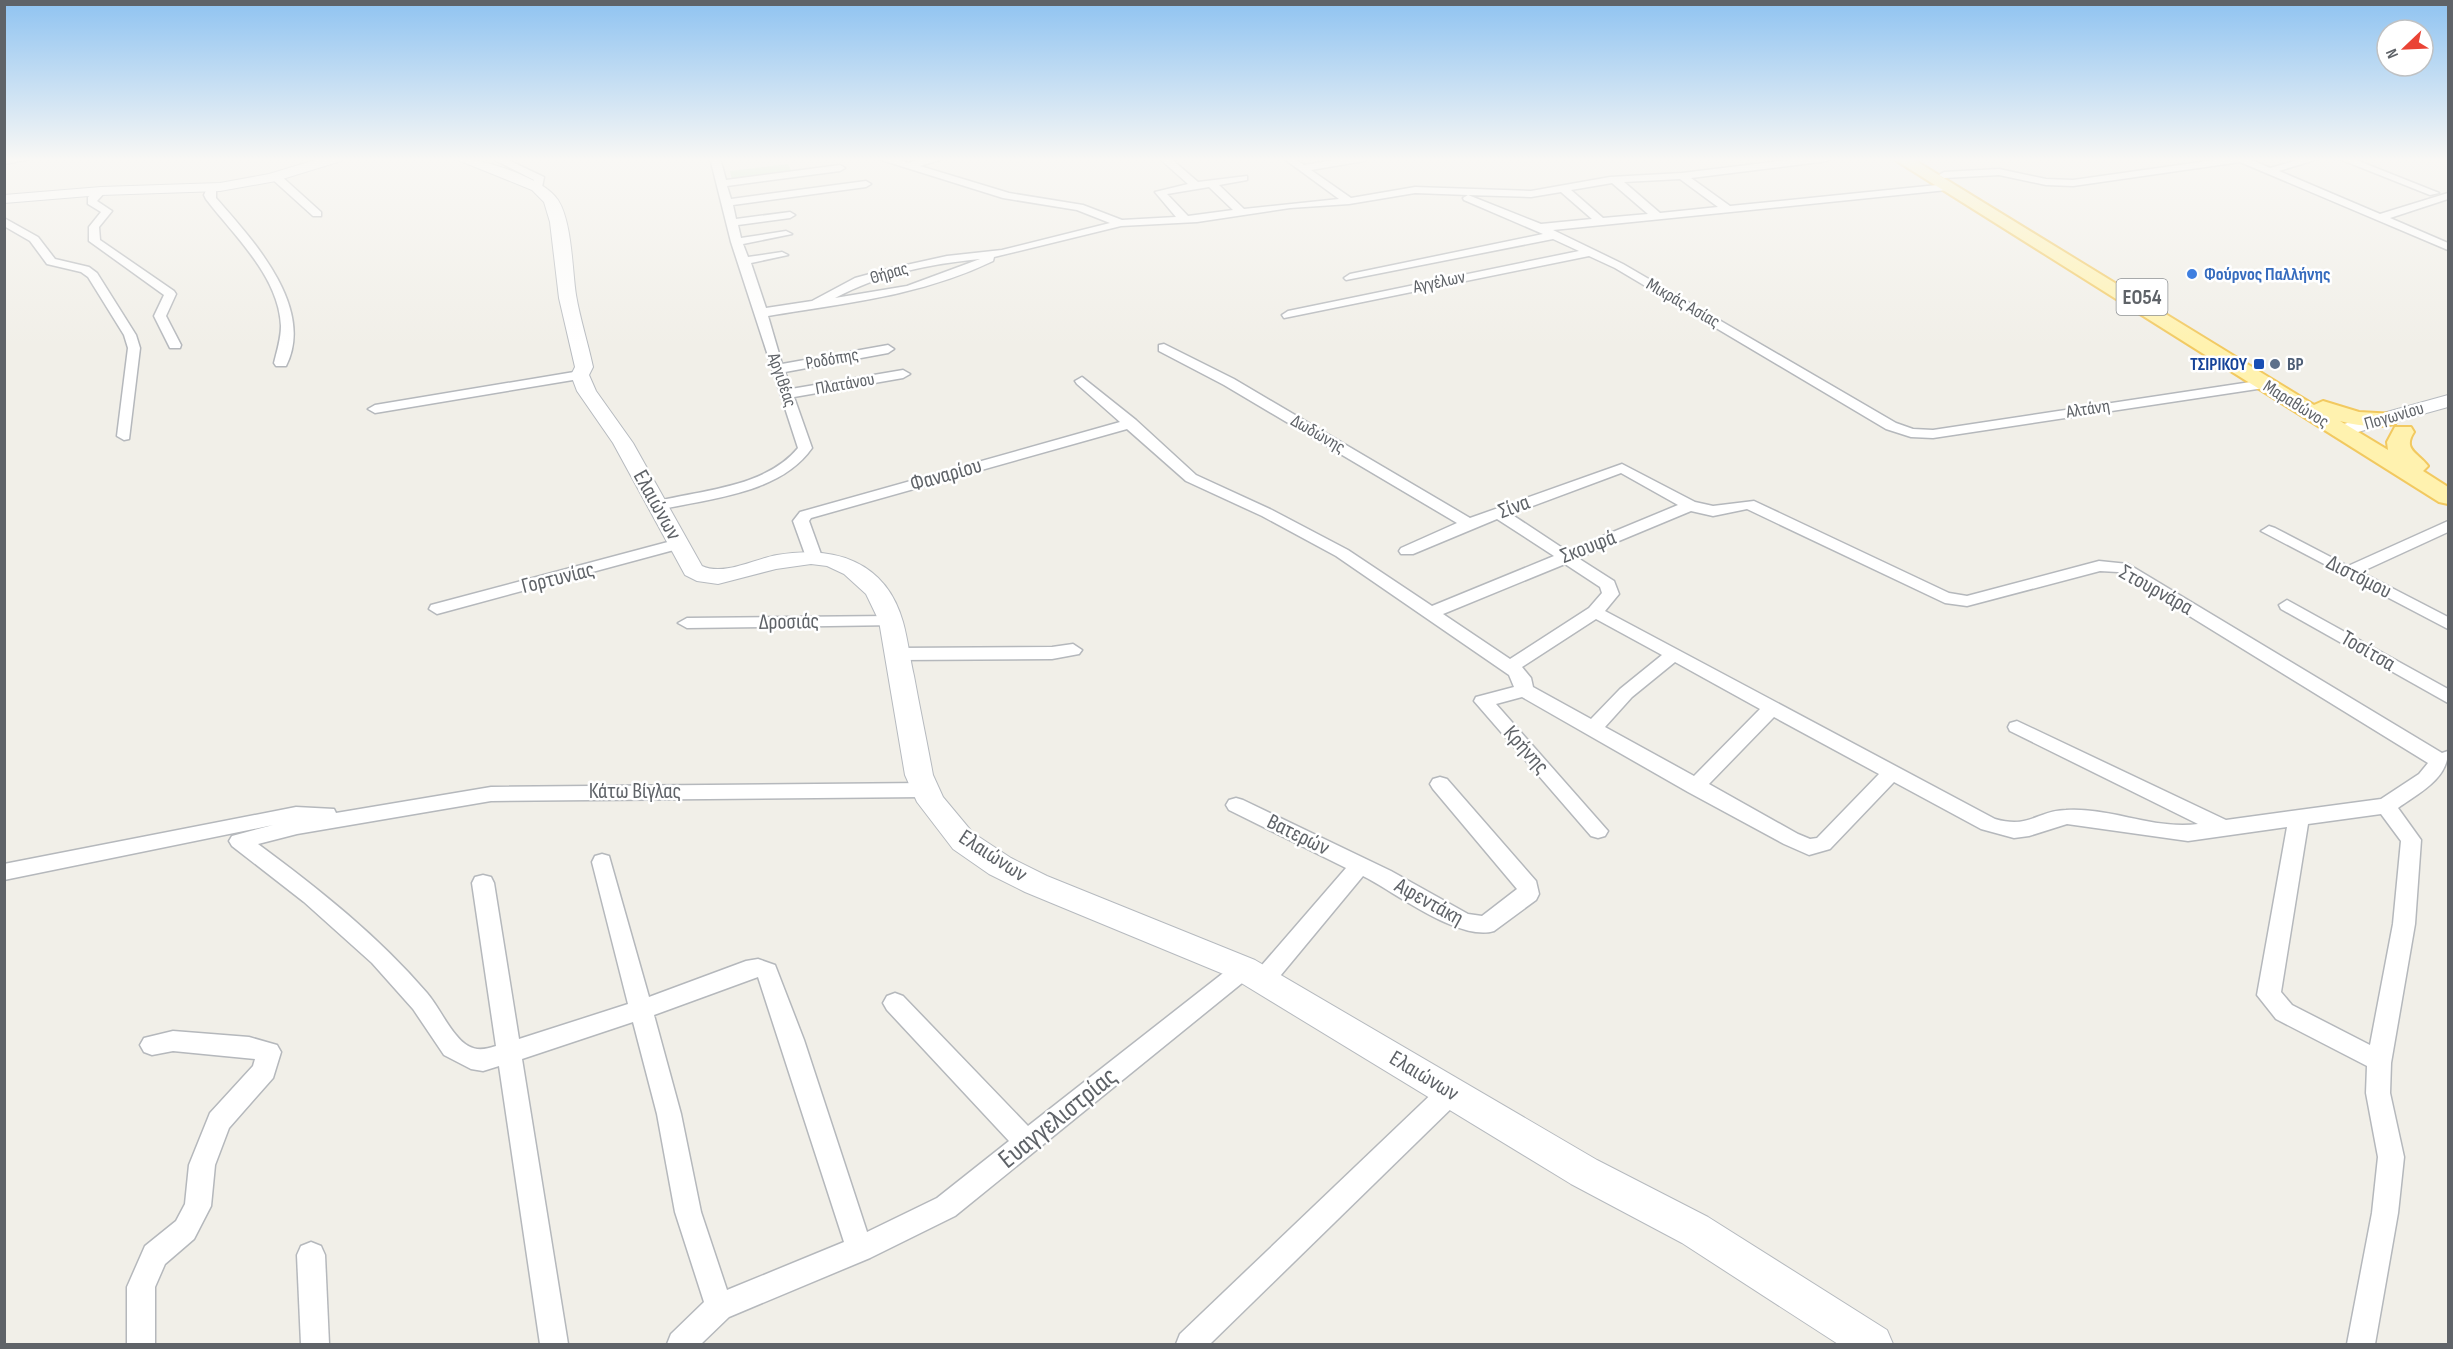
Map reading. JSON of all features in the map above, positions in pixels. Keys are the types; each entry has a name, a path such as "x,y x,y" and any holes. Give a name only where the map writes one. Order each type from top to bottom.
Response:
{"main road":[{"name":"Ελαιώνων","path":"558,221 568,298 584,368 580,375 659,505 693,570 711,577 785,560 814,557 837,562 863,576 879,596 891,621 915,762 925,790 954,832 1000,866 1036,884 1254,974 1584,1172 1702,1234 1873,1344"},
{"name":"Μαραθώνος","path":"2009,221 2264,384 2448,485"},
{"name":"Μαραθώνος","path":"2012,221 2323,408 2357,435 2448,497"},
{"name":"Πογωνίου","path":"2395,425 2448,401"},
{"path":"2323,408 2357,418 2395,425 2397,447 2404,457 2416,466"},
{"name":"Πογωνίου","path":"2357,435 2395,425 2448,417"}],"street":[{"path":"6,221 34,239 51,262 85,269 93,275 129,335 134,348 124,435"},
{"path":"99,221 94,227 95,241 170,294 160,316 175,345"},
{"path":"229,221 255,254 277,289 287,327 281,363"},
{"path":"732,223 747,221"},
{"path":"1116,221 1121,223 1154,221"},
{"name":"Μικράς Ασίας","path":"1525,221 1590,252 1709,318 1891,426 1911,433"},
{"path":"1539,228 1592,221"},
{"path":"2387,221 2448,247"},
{"name":"Αργιθέας","path":"659,505 756,480 777,471 797,457 805,448 777,369 732,223"},
{"name":"Θήρας","path":"815,304 859,281 892,271 947,259 1002,253 1121,223"},
{"path":"737,242 786,234"},
{"path":"1350,278 1554,235"},
{"path":"2435,242 2448,237"},
{"name":"Αγγέλων","path":"1288,315 1590,252"},
{"name":"Θήρας","path":"761,313 884,296 950,276 1002,253"},
{"path":"744,261 782,255"},
{"name":"Δωδώνης","path":"1164,348 1229,382 1469,524"},
{"name":"Ροδόπης","path":"777,369 888,349"},
{"name":"Πλατάνου","path":"787,394 903,374"},
{"path":"375,409 580,375"},
{"path":"1082,381 1191,478 1267,513 1342,552 1510,667 1522,678 1524,690 1791,839 1814,848 1831,837 1892,772"},
{"name":"Αλτάνη","path":"1911,433 1944,432 2264,384"},
{"name":"Φαναρίου","path":"814,557 801,521 804,516 1131,423"},
{"name":"Σίνα","path":"1407,551 1469,524 1622,468 1690,506"},
{"name":"Σκουφά","path":"1431,613 1563,556 1690,506 1713,511 1749,504"},
{"name":"Στουρνάρα","path":"1749,504 1945,598 1956,601 1968,601 2014,590 2099,566 2122,567 2444,759"},
{"path":"1499,513 1608,585 1611,594 1595,612 1510,667"},
{"path":"2348,572 2448,526"},
{"name":"Διστόμου","path":"2269,531 2448,624"},
{"name":"Γορτυνίας","path":"437,609 679,544"},
{"name":"Τοσίτσα","path":"2288,605 2448,697"},
{"path":"2432,615 2448,608"},
{"path":"1595,612 1988,825 2006,830 2028,830 2051,819 2071,816 2155,831 2187,833 2220,826 2386,806 2426,780 2444,759"},
{"name":"Δροσιάς","path":"687,623 891,621"},
{"path":"897,654 1052,653 1073,650"},
{"path":"1592,730 1626,693 1673,655"},
{"name":"Κρήνης","path":"1524,690 1483,701 1598,831"},
{"path":"1695,787 1771,709"},
{"path":"2017,727 2220,826"},
{"name":"Αφεντάκη","path":"1360,866 1474,926 1486,925 1528,894 1528,887 1513,867 1440,784"},
{"name":"Κάτω Βίγλας","path":"511,1052 483,1060 467,1060 455,1052 421,1002 375,954 312,894 239,841 347,818 460,798 523,791 925,790"},
{"name":"Βατερών","path":"1236,805 1360,866"},
{"path":"2361,1344 2385,1212 2391,1157 2378,1093 2379,1061 2404,924 2411,840 2386,806"},
{"path":"4,872 296,814 325,814 347,818"},
{"path":"2299,816 2269,995 2284,1012 2379,1061"},
{"path":"602,862 669,1114 688,1212 719,1306 681,1344"},
{"name":"Ευαγγελιστρίας","path":"719,1306 860,1249 946,1207 1027,1142 1254,974 1360,866"},
{"path":"483,883 511,1052 554,1344"},
{"path":"511,1052 640,1010 746,970 758,968 767,971 812,1092 834,1175 860,1249"},
{"path":"895,1003 1027,1142"},
{"path":"141,1344 141,1287 155,1255 185,1230 198,1206 202,1165 219,1121 264,1071 269,1052 249,1047 173,1041 152,1045"},
{"path":"1190,1344 1430,1114 1450,1092"},
{"path":"311,1255 315,1344"}],"place":[{"name":"Φούρνος Παλλήνης","path":"2192,274"},
{"name":"ΤΣΙΡΙΚΟΥ","path":"2259,364"},
{"name":"BP","path":"2275,364"}]}
